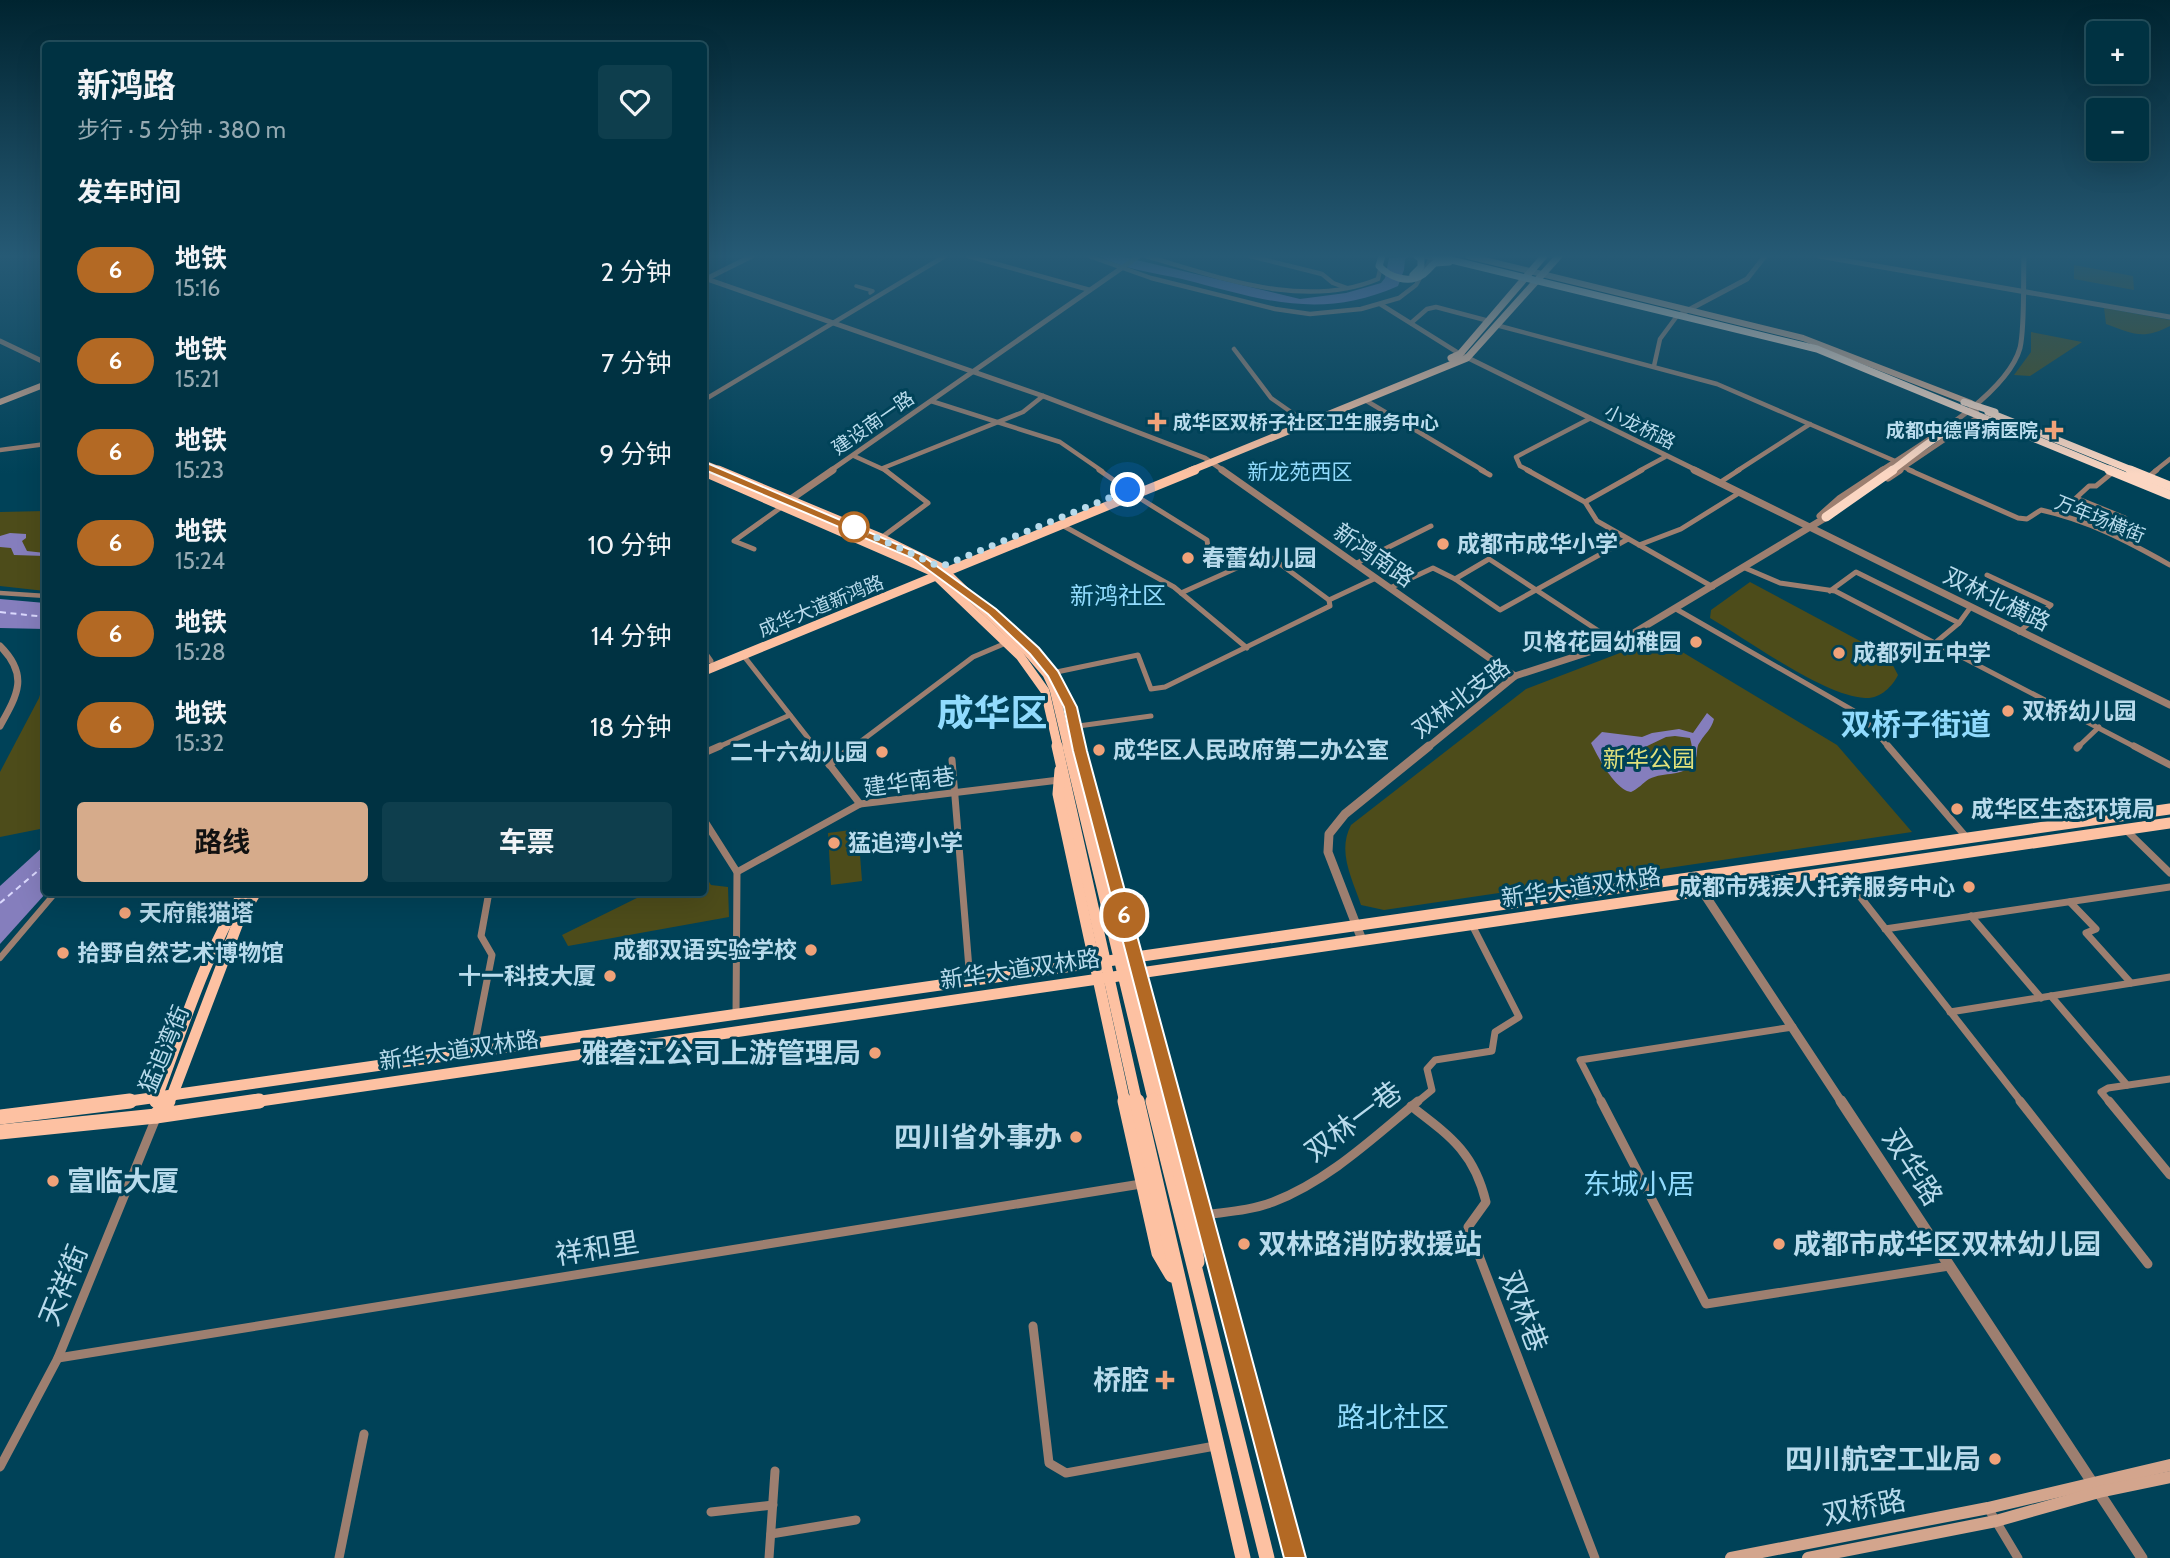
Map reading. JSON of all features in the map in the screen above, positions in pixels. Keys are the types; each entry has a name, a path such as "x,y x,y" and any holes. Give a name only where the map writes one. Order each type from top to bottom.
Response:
{"highway":[{"path":"1736,329 1807,346 2170,495"},
{"path":"1752,329 1797,340 1887,371 2001,414 2170,485"},
{"path":"1826,517 1964,422 1994,426 2057,449"}],"main road":[{"name":"成华大道新鸿路","path":"707,670 1130,492 1365,400 1463,356 1487,329"},
{"path":"1726,329 1817,352 2170,495"},
{"path":"1765,329 1816,342 2170,485"},
{"name":"成华大道新鸿路","path":"1209,460 1301,419 1463,356"},
{"path":"0,401 42,385"},
{"path":"707,465 881,538 938,571 1028,652 1046,674 1058,697 1064,728 1065,756 1059,780 1062,816 1097,979 1160,1253 1178,1285"},
{"path":"707,473 938,571 1031,669 1045,691 1065,756 1096,886 1151,1090 1267,1558"},
{"name":"成华大道新鸿路","path":"707,663 1060,524 1130,492"},
{"path":"1065,756 1088,797 1191,1217 1197,1246 1197,1282"},
{"name":"新华大道双林路","path":"0,1117 172,1096 2170,809"},
{"name":"新华大道双林路","path":"0,1132 156,1115 2170,823"},
{"path":"1096,886 1135,1092 1243,1558"},
{"name":"猛追湾街","path":"156,1115 155,1098 209,958 227,919 241,896"},
{"name":"猛追湾街","path":"156,1115 172,1096 239,920 254,896"},
{"name":"双桥路","path":"1808,1558 1996,1521 2170,1465"},
{"name":"双桥路","path":"1731,1558 2095,1488 2170,1477"}],"street":[{"path":"707,399 824,329"},
{"name":"新鸿南路","path":"850,329 1043,396 1209,460 1516,676"},
{"name":"建设南一路","path":"791,499 1035,329"},
{"path":"1419,329 1463,356"},
{"path":"1513,329 1717,384 1895,461"},
{"path":"1654,366 1660,339 1668,329"},
{"path":"1807,527 1839,499 1968,413 2018,356 2021,329"},
{"path":"0,341 42,361"},
{"path":"1234,349 1271,398 1301,419"},
{"name":"小龙桥路","path":"1463,356 1807,527"},
{"path":"883,468 1028,410 1043,396"},
{"path":"1365,400 1490,475"},
{"path":"931,401 1060,442 1130,492 1207,540 1208,547"},
{"path":"1807,527 1850,504 1979,417 1974,404"},
{"path":"1589,419 1516,457 1520,466 1585,502 1597,521 1713,587"},
{"path":"1719,483 1810,424"},
{"path":"0,450 42,445"},
{"path":"853,456 883,468 928,503 881,538"},
{"path":"1585,502 1665,457"},
{"path":"2148,477 2170,459"},
{"name":"万年场横街","path":"1903,467 2018,518 2028,519 2041,510 2062,516 2124,540 2170,565"},
{"path":"2113,472 2096,486 2089,486 2076,498 2125,518"},
{"path":"1639,545 1681,529 1739,493"},
{"path":"754,549 734,541 783,506"},
{"path":"1060,524 1181,593 1247,648"},
{"path":"1355,564 1431,526"},
{"name":"双林北支路","path":"1362,940 1328,852 1329,834 1345,814 1516,676 1617,643 1745,568 1807,527"},
{"name":"双林北横路","path":"1807,527 2170,705"},
{"path":"1390,588 1433,568 1455,579 1500,610 1628,539"},
{"path":"1046,674 1138,656 1151,689 1165,687 1330,606 1329,600 1272,558 1259,558 1181,593"},
{"path":"1455,579 1489,559 1617,643"},
{"path":"1745,568 1780,583 1830,591 2170,765"},
{"path":"1830,591 1856,572 1959,623"},
{"path":"1987,575 2051,606 2019,632"},
{"path":"1329,600 1376,578"},
{"path":"0,593 42,596"},
{"path":"1936,643 1959,623 1970,608"},
{"path":"1676,609 1861,715 1967,838"},
{"path":"829,765 973,657 1006,643"},
{"path":"0,646 18,665 20,676 12,705 0,726"},
{"path":"743,655 860,804"},
{"path":"707,752 790,715"},
{"path":"1064,728 1151,716"},
{"path":"2077,748 2099,727"},
{"path":"951,761 956,793 970,981"},
{"name":"建华南巷","path":"737,872 860,804 1059,780"},
{"path":"707,825 737,872 736,1015"},
{"path":"2126,830 2170,873"},
{"path":"1840,871 2148,1264"},
{"name":"双华路","path":"1693,877 2142,1558"},
{"path":"1885,929 2170,887"},
{"path":"0,958 52,896"},
{"path":"473,1052 492,955 481,936 488,896"},
{"path":"2070,902 2096,929 2085,933 2131,983"},
{"path":"1971,916 2041,998"},
{"name":"双林一巷","path":"1191,1217 1271,1203 1297,1192 1432,1090 1427,1069 1435,1060 1492,1051 1495,1032 1519,1017 1472,925"},
{"path":"1950,1012 2170,977"},
{"path":"2051,996 2127,1085"},
{"path":"1793,1027 1580,1060 1706,1304 1950,1266"},
{"path":"2170,1079 2108,1088 2101,1092 2170,1175"},
{"name":"双林巷","path":"1411,1106 1465,1148 1481,1177 1486,1202 1468,1227 1595,1558"},
{"name":"天祥街","path":"0,1467 58,1358 156,1115"},
{"name":"祥和里","path":"58,1358 1144,1184"},
{"path":"1033,1326 1049,1463 1066,1472 1217,1446"},
{"path":"339,1558 364,1434"},
{"path":"769,1558 775,1471"},
{"path":"711,1512 773,1505"},
{"path":"1988,1508 2018,1558"},
{"path":"771,1534 856,1520"}],"green space":[{"path":"2119,329 2164,329 2145,334"},
{"path":"2031,332 2082,342 2030,376 2014,375 2031,352"},
{"path":"42,511 42,591 0,586 0,512"},
{"path":"1750,582 1888,656 1898,675 1889,688 1876,697 1865,698 1829,688 1710,618 1711,610"},
{"name":"新华公园","path":"1659,638 1837,745 1912,832 1384,910 1361,905 1347,865 1345,845 1351,825 1526,689"},
{"path":"42,688 42,829 0,837 0,772"},
{"path":"858,829 862,881 831,885 828,833"},
{"path":"707,879 711,885 728,887 729,917 568,946 562,935 641,896 707,896"}],"shaded area":[{"path":"10,533 26,534 22,541 27,551 42,553 42,556 14,555 11,548 0,547 0,536"},
{"path":"0,599 42,603 42,629 0,628"},
{"path":"1707,713 1714,719 1699,744 1690,767 1649,779 1631,792 1613,779 1591,743 1602,732 1642,737 1679,729 1693,733","holes":["1666,737 1690,738 1692,751 1690,760 1685,764 1669,763 1643,748"]},
{"path":"42,848 43,896 0,944 0,886"}],"ferry route":[{"path":"0,612 42,617"},
{"path":"0,903 42,867"}],"metro line":[{"name":"6","path":"707,466 916,556 992,611 1054,674 1071,707 1080,751 1295,1558"}],"place":[{"name":"成华区双桥子社区卫生服务中心","path":"1157,422"},
{"name":"成都中德肾病医院","path":"2054,430"},
{"name":"成都市成华小学","path":"1443,544"},
{"name":"春蕾幼儿园","path":"1188,558"},
{"name":"贝格花园幼稚园","path":"1696,642"},
{"name":"成都列五中学","path":"1839,653"},
{"name":"双桥幼儿园","path":"2008,711"},
{"name":"成华区人民政府第二办公室","path":"1099,750"},
{"name":"二十六幼儿园","path":"882,752"},
{"name":"成华区生态环境局","path":"1957,809"},
{"name":"猛追湾小学","path":"834,843"},
{"name":"成都市残疾人托养服务中心","path":"1969,887"},
{"name":"天府熊猫塔","path":"125,913"},
{"name":"成都双语实验学校","path":"811,950"},
{"name":"拾野自然艺术博物馆","path":"63,953"},
{"name":"十一科技大厦","path":"610,976"},
{"name":"雅砻江公司上游管理局","path":"875,1053"},
{"name":"四川省外事办","path":"1076,1137"},
{"name":"富临大厦","path":"53,1181"},
{"name":"双林路消防救援站","path":"1244,1244"},
{"name":"成都市成华区双林幼儿园","path":"1779,1244"},
{"name":"桥腔","path":"1165,1380"},
{"name":"四川航空工业局","path":"1995,1459"}],"district":[{"name":"新龙苑西区","path":"1300,471"},
{"name":"新鸿社区","path":"1118,595"},
{"name":"成华区","path":"992,712"},
{"name":"双桥子街道","path":"1916,724"},
{"name":"东城小居","path":"1639,1184"},
{"name":"路北社区","path":"1393,1417"}],"route":[{"path":"854,527 940,567 1128,490"}]}
